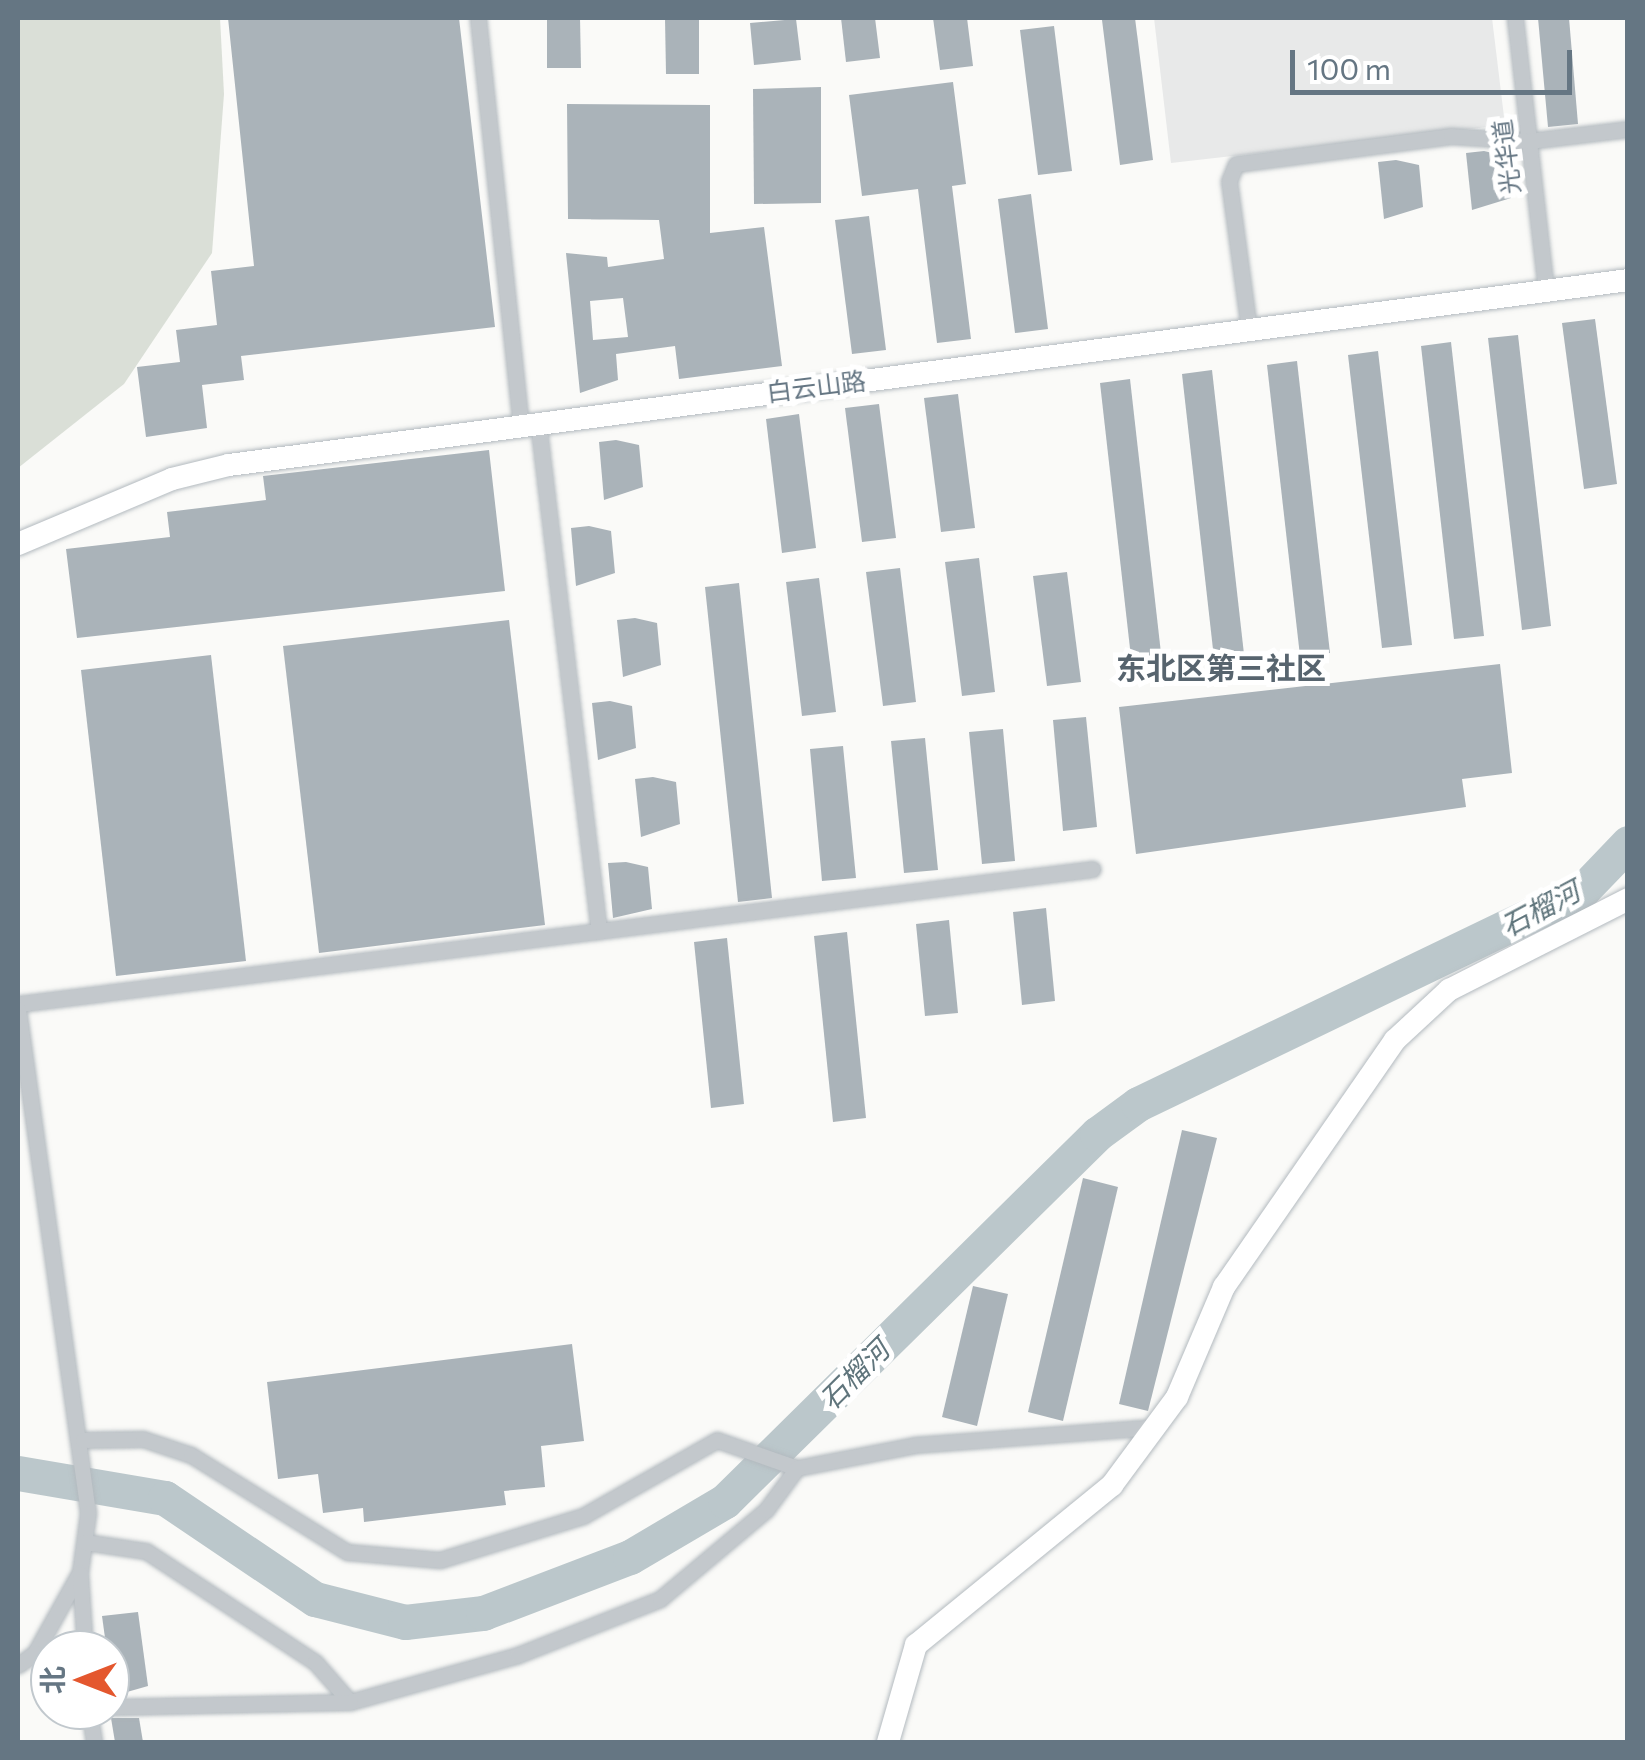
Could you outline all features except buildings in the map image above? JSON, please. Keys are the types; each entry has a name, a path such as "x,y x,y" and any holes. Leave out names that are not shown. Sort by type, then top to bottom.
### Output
{"street":[{"path":"478,18 599,932"},
{"name":"光华道","path":"1515,18 1546,290"},
{"path":"1250,329 1229,181 1236,164 1451,136 1529,141 1628,129"},
{"name":"白云山路","path":"18,544 172,479 530,423 1628,280"},
{"path":"84,1630 80,1572 88,1512 87,1476 47,1267 18,1007 1093,869"},
{"path":"888,1742 916,1645 1112,1485 1155,1427 1224,1287 1395,1040 1450,990 1628,899"},
{"path":"83,1440 143,1438 190,1455 346,1552 440,1560 583,1516 717,1440 793,1468 915,1445 1155,1427"},
{"path":"130,1707 350,1702 518,1654 660,1599 766,1510 793,1468"},
{"path":"85,1542 146,1551 316,1662 350,1702"},
{"path":"18,1665 36,1653 80,1572"}],"shaded area":[{"path":"18,18 220,18 224,94 212,253 124,384 18,468"},
{"path":"1154,18 1492,18 1505,125 1171,163"}],"waterway":[{"name":"石榴河","path":"18,1473 165,1498 315,1599 405,1622 483,1613 630,1557 725,1501 1097,1134 1138,1104 1583,890 1628,843"}],"district":[{"name":"东北区第三社区","path":"1221,667"}]}
